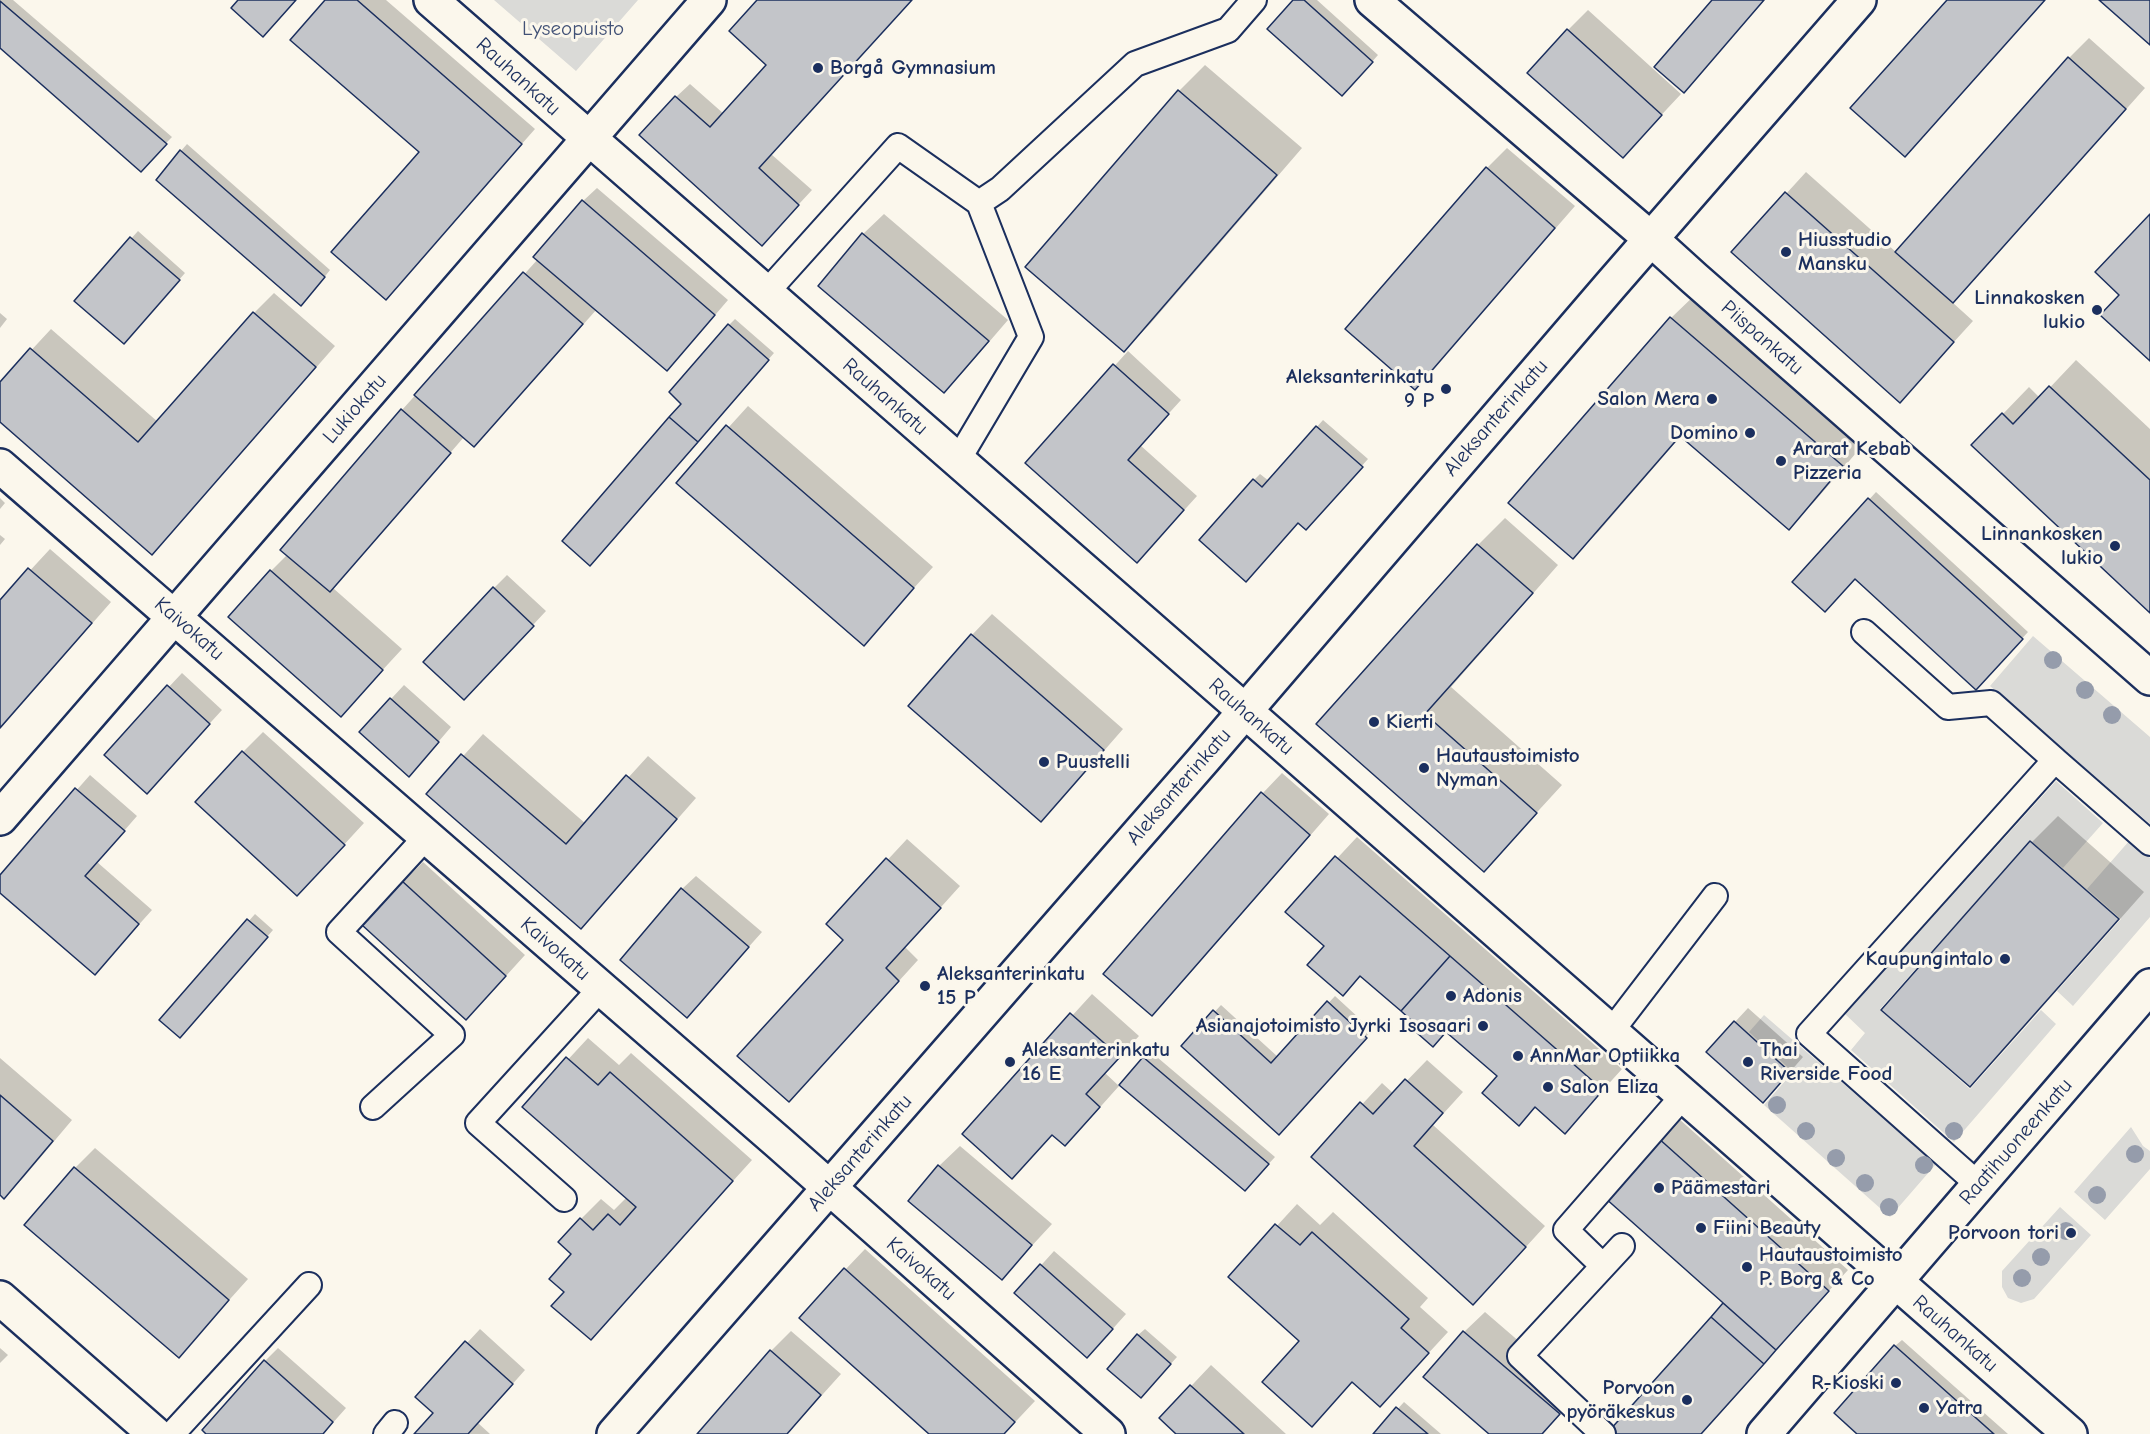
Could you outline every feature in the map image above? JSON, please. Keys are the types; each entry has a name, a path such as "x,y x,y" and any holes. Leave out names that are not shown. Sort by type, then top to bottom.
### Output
{"street":[{"name":"Rauhankatu","path":"431,0 2070,1434"},
{"name":"Lukiokatu","path":"0,818 709,0"},
{"name":"Piispankatu","path":"1372,0 1651,238 2150,678"},
{"name":"Aleksanterinkatu","path":"614,1434 1245,711 1651,238 1859,0"},
{"name":"Kaivokatu","path":"0,466 830,1188 1108,1434"},
{"name":"Raatihuoneenkatu","path":"1764,1434 2150,987"},
{"path":"0,1298 155,1434"}],"lane":[{"path":"979,203 1000,189 1135,64 1228,30 1254,0"},
{"path":"765,294 898,146 979,203 1031,337 958,460"},
{"path":"1864,632 1948,707 1991,703 2150,843"},
{"path":"1979,1185 1809,1034 2055,760"},
{"path":"373,1107 453,1035 339,932 426,837"},
{"path":"1610,1033 1715,896"},
{"path":"564,1199 478,1123 600,989"},
{"path":"1603,1266 1566,1230 1683,1096"},
{"path":"1603,1434 1520,1356 1622,1246"},
{"path":"172,1434 309,1285"}],"green space":[{"name":"Lyseopuisto","path":"494,0 638,0 576,71"},
{"path":"2033,636 2150,737 2150,824 1990,686"},
{"path":"2056,781 2103,823 2063,868 2030,841 1880,1009 1970,1089 2041,1010 2056,1024 1954,1142 1851,1050 1865,1033 1845,1014"},
{"path":"2130,840 2150,858 2150,917 2073,1006 2057,991 2121,919 2087,889"},
{"path":"1764,1015 1936,1164 1890,1217 1764,1105 1793,1072 1749,1032"},
{"path":"2131,1127 2143,1146 2150,1151 2150,1169 2105,1220 2074,1192"},
{"path":"2060,1207 2091,1235 2034,1299 2021,1303 2008,1298 2002,1287 2002,1271"}],"building":[{"path":"238,0 296,0 263,37 231,8"},
{"path":"325,0 357,0 522,144 386,300 331,252 419,152 290,40"},
{"path":"757,0 912,0 759,168 799,205 762,246 639,135 675,96 710,127 766,65 729,31"},
{"path":"1293,0 1304,0 1373,62 1342,96 1267,29"},
{"path":"1712,0 1764,0 1684,93 1654,67"},
{"path":"1947,0 2045,0 1905,157 1850,108"},
{"path":"2099,0 2150,0 2150,45"},
{"path":"0,1 167,144 141,172 0,48"},
{"path":"1567,29 1662,115 1623,158 1527,73"},
{"path":"2068,57 2126,109 1953,303 1895,252"},
{"path":"1178,90 1277,175 1124,352 1025,267"},
{"path":"180,150 325,277 301,306 156,180"},
{"path":"1486,167 1555,228 1415,390 1345,329"},
{"path":"1785,192 1954,342 1900,403 1731,252"},
{"path":"582,200 715,315 667,371 533,257"},
{"path":"2150,214 2150,361 2100,315 2119,295 2095,272"},
{"path":"862,233 989,341 944,393 818,286"},
{"path":"130,237 180,280 124,344 74,301"},
{"path":"523,272 583,324 474,447 414,395"},
{"path":"253,312 316,367 152,555 0,422 0,382 30,348 138,442"},
{"path":"1670,317 1843,466 1789,530 1680,436 1573,559 1508,503"},
{"path":"728,324 769,360 698,442 669,417 681,404 669,392"},
{"path":"1113,364 1169,414 1128,460 1184,510 1137,563 1025,463"},
{"name":"Linnankosken lukio","path":"2049,386 2150,480 2150,613 1971,445 2002,413 2013,424"},
{"path":"401,409 451,453 330,592 280,550"},
{"path":"669,417 698,442 590,566 562,541"},
{"path":"726,425 914,588 864,646 676,483"},
{"path":"1316,426 1363,467 1306,530 1298,523 1246,582 1199,540 1253,479 1262,487"},
{"path":"1868,498 2023,639 1976,690 1855,579 1825,612 1792,582"},
{"path":"1477,544 1533,593 1425,714 1537,813 1484,872 1316,724"},
{"path":"28,568 92,623 0,728 0,600"},
{"path":"270,570 383,670 341,717 228,617"},
{"path":"493,587 534,626 464,700 423,662"},
{"path":"971,634 1104,750 1041,822 908,706"},
{"path":"167,685 210,724 147,794 104,755"},
{"path":"390,698 439,742 409,777 359,732"},
{"path":"242,751 345,845 297,896 195,802"},
{"path":"461,754 566,844 626,775 677,819 581,929 426,794"},
{"path":"75,788 125,831 85,876 139,924 95,975 0,893 0,875"},
{"path":"1261,792 1310,835 1152,1016 1103,974"},
{"name":"Kaupungintalo","path":"2030,841 2119,919 1970,1087 1881,1010"},
{"path":"1335,856 1450,956 1401,1011 1360,976 1343,996 1307,965 1324,946 1285,912"},
{"path":"886,858 941,908 886,968 899,981 789,1102 737,1056 843,940 826,924"},
{"path":"402,881 506,976 466,1020 362,925"},
{"path":"681,888 749,947 687,1018 620,960"},
{"path":"247,919 268,937 180,1038 159,1020"},
{"path":"1450,956 1603,1090 1565,1134 1535,1107 1519,1126 1482,1093 1497,1076 1446,1032 1433,1047 1408,1025 1412,1021 1401,1011"},
{"path":"1327,1001 1367,1038 1279,1135 1181,1046 1213,1010 1271,1063"},
{"path":"1070,1013 1120,1057 1086,1094 1100,1107 1065,1146 1052,1135 1012,1179 962,1134"},
{"name":"Thai Riverside Food","path":"1734,1021 1790,1072 1763,1103 1706,1052"},
{"path":"566,1057 598,1085 610,1072 733,1181 591,1340 551,1306 564,1292 549,1279 571,1254 558,1242 580,1218 593,1230 608,1214 620,1225 636,1207 522,1107"},
{"path":"1143,1057 1269,1164 1245,1191 1119,1085"},
{"path":"1405,1079 1443,1113 1414,1146 1526,1247 1473,1305 1311,1157 1360,1102 1373,1114"},
{"path":"0,1095 53,1141 4,1199 0,1195"},
{"path":"1657,1137 1829,1291 1776,1350 1604,1197"},
{"path":"938,1165 1032,1245 1002,1280 908,1201"},
{"path":"74,1167 229,1300 179,1358 24,1225"},
{"path":"1275,1224 1300,1245 1312,1232 1409,1319 1401,1328 1429,1353 1380,1407 1352,1382 1312,1427 1262,1382 1299,1341 1228,1277"},
{"path":"1040,1264 1113,1329 1087,1358 1014,1293"},
{"path":"844,1268 1015,1422 1004,1434 929,1434 799,1318"},
{"path":"1723,1303 1776,1350 1764,1364 1711,1317"},
{"path":"1711,1317 1764,1364 1701,1434 1613,1434 1609,1431"},
{"path":"1463,1331 1560,1414 1542,1434 1489,1434 1423,1377"},
{"path":"1137,1334 1171,1364 1141,1398 1107,1369"},
{"path":"465,1341 513,1384 468,1434 414,1434 433,1413 415,1397"},
{"path":"1894,1345 1994,1434 1857,1434 1834,1413"},
{"path":"770,1350 821,1395 787,1434 697,1434"},
{"path":"264,1360 333,1422 323,1434 206,1434 202,1430"},
{"path":"1190,1385 1244,1434 1176,1434 1159,1418"},
{"path":"1396,1407 1428,1434 1373,1434"}],"place":[{"name":"Borgå Gymnasium","path":"818,68"},
{"name":"Hiusstudio Mansku","path":"1786,252"},
{"name":"Linnakosken lukio","path":"2097,310"},
{"name":"Aleksanterinkatu 9 P","path":"1446,389"},
{"name":"Salon Mera","path":"1712,399"},
{"name":"Domino","path":"1750,433"},
{"name":"Ararat Kebab Pizzeria","path":"1781,461"},
{"name":"Linnankosken lukio","path":"2115,546"},
{"name":"Kierti","path":"1374,722"},
{"name":"Puustelli","path":"1044,762"},
{"name":"Hautaustoimisto Nyman","path":"1424,768"},
{"name":"Kaupungintalo","path":"2005,959"},
{"name":"Aleksanterinkatu 15 P","path":"925,986"},
{"name":"Adonis","path":"1451,996"},
{"name":"Asianajotoimisto Jyrki Isosaari","path":"1483,1026"},
{"name":"AnnMar Optiikka","path":"1518,1056"},
{"name":"Aleksanterinkatu 16 E","path":"1010,1062"},
{"name":"Thai Riverside Food","path":"1748,1062"},
{"name":"Salon Eliza","path":"1548,1087"},
{"name":"Päämestari","path":"1659,1188"},
{"name":"Fiini Beauty","path":"1701,1228"},
{"name":"Porvoon tori","path":"2071,1233"},
{"name":"Hautaustoimisto P. Borg & Co","path":"1747,1267"},
{"name":"R-Kioski","path":"1896,1383"},
{"name":"Porvoon pyöräkeskus","path":"1687,1400"},
{"name":"Yatra","path":"1924,1408"}]}
